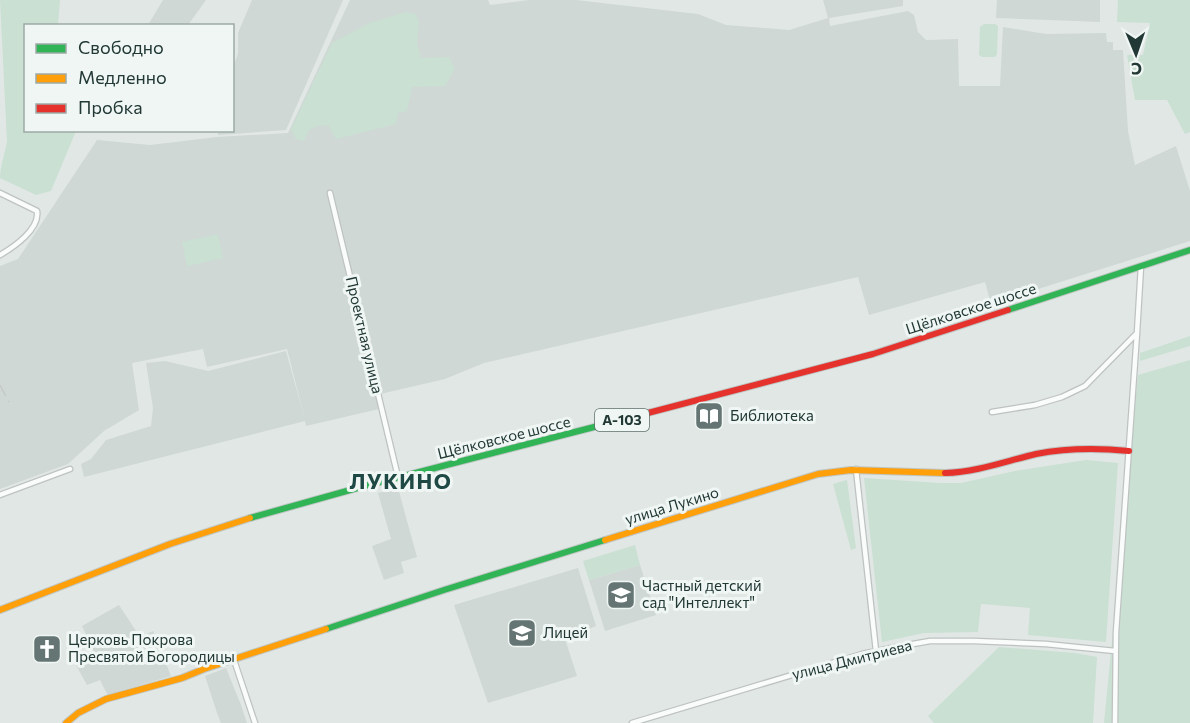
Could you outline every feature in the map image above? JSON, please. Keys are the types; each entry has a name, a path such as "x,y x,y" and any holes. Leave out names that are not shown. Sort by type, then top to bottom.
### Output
{"main road":[{"name":"Щёлковское шоссе","path":"0,610 216,528 398,477 862,357 1190,250"},
{"name":"улица Лукино","path":"66,723 82,709 143,687 182,678 444,590 818,474 856,469 954,473 1059,450 1089,448 1129,452"}],"street":[{"path":"0,192 37,211 38,216 36,224 19,242 0,255"},
{"name":"Проектная улица","path":"330,193 398,477"},
{"path":"1115,723 1115,651 1140,266"},
{"path":"992,412 1035,405 1062,397 1085,386 1137,333"},
{"path":"0,495 70,469"},
{"path":"856,469 876,651"},
{"name":"улица Дмитриева","path":"632,723 876,651 930,641 1047,644 1115,651"},
{"path":"234,660 255,723"}],"shaded area":[{"path":"163,0 206,0 189,24 149,24"},
{"path":"252,0 343,0 286,130 218,135 218,132 234,132 234,64 238,54 238,33"},
{"path":"350,0 488,0 490,5 529,0 576,0 698,14 726,25 789,30 828,18 823,0 903,0 903,6 829,18 830,26 908,11 914,15 918,32 926,40 958,39 959,86 1000,86 1003,27 1046,34 1106,33 1107,42 1113,42 1113,50 1123,50 1128,131 1135,165 1176,146 1190,191 1190,241 991,304 985,282 869,315 858,277 484,363 445,379 376,395 379,409 306,426 305,421 84,477 81,464 91,459 106,440 151,426 153,408 146,363 165,361 208,371 286,351 305,420 287,349 207,367 203,349 132,363 139,410 104,431 68,464 0,489 0,266 18,259 97,140 150,145 217,137 288,133"},
{"path":"997,0 1100,0 1100,22 996,18"},
{"path":"398,488 417,557 401,562 404,573 384,580 372,546 391,539 378,493"},
{"name":"Частный детский сад \"Интеллект\"","path":"640,565 656,615 605,631 589,580"},
{"name":"Лицей","path":"578,568 596,626 565,639 577,676 488,703 454,605"},
{"path":"119,605 140,637 153,631 171,676 108,696 100,680 87,685 76,665 95,654 82,626"},
{"path":"226,668 247,723 221,723 217,713 205,676"}],"green space":[{"path":"0,0 60,0 58,24 24,24 24,132 76,132 51,191 36,195 0,178 7,141"},
{"path":"1118,0 1190,0 1190,132 1185,134 1167,100 1135,100 1127,55 1143,55 1150,23 1117,22"},
{"path":"406,12 416,14 419,23 417,43 421,58 449,57 455,69 445,86 412,87 407,111 398,113 396,124 336,139 329,126 320,125 309,130 304,141 296,139 291,129 332,43 369,23"},
{"path":"984,24 998,26 995,57 979,55 980,27"},
{"path":"218,234 223,258 187,266 182,242"},
{"path":"1190,336 1190,346 1140,361 1140,353"},
{"path":"1190,360 1190,723 1104,723 1138,375"},
{"path":"1086,460 1118,463 1106,642 1028,635 1030,608 981,604 978,632 924,633 882,642 864,478 961,483 1015,471"},
{"path":"847,480 856,548 851,550 833,484"},
{"path":"635,545 640,565 589,580 583,561"},
{"path":"999,647 1097,657 1093,723 934,723 928,716"}],"railway":[{"path":"0,385 9,402"}],"traffic: fast":[{"path":"1008,310 1190,250"},
{"path":"250,518 602,425"},
{"path":"326,629 605,540"}],"traffic: slow":[{"path":"605,540 818,474 851,470 945,473"},
{"path":"0,610 170,544 250,518"},
{"path":"66,723 78,713 106,699 182,678 326,629"}],"traffic: jam":[{"path":"602,425 873,354 1008,310"},
{"path":"945,473 1059,451 1094,449 1129,451"}],"place":[{"name":"Библиотека","path":"709,416"},
{"name":"Частный детский сад \"Интеллект\"","path":"621,595"},
{"name":"Лицей","path":"522,633"},
{"name":"Церковь Покрова Пресвятой Богородицы","path":"47,649"}],"district":[{"name":"ЛУКИНО","path":"401,482"}]}
